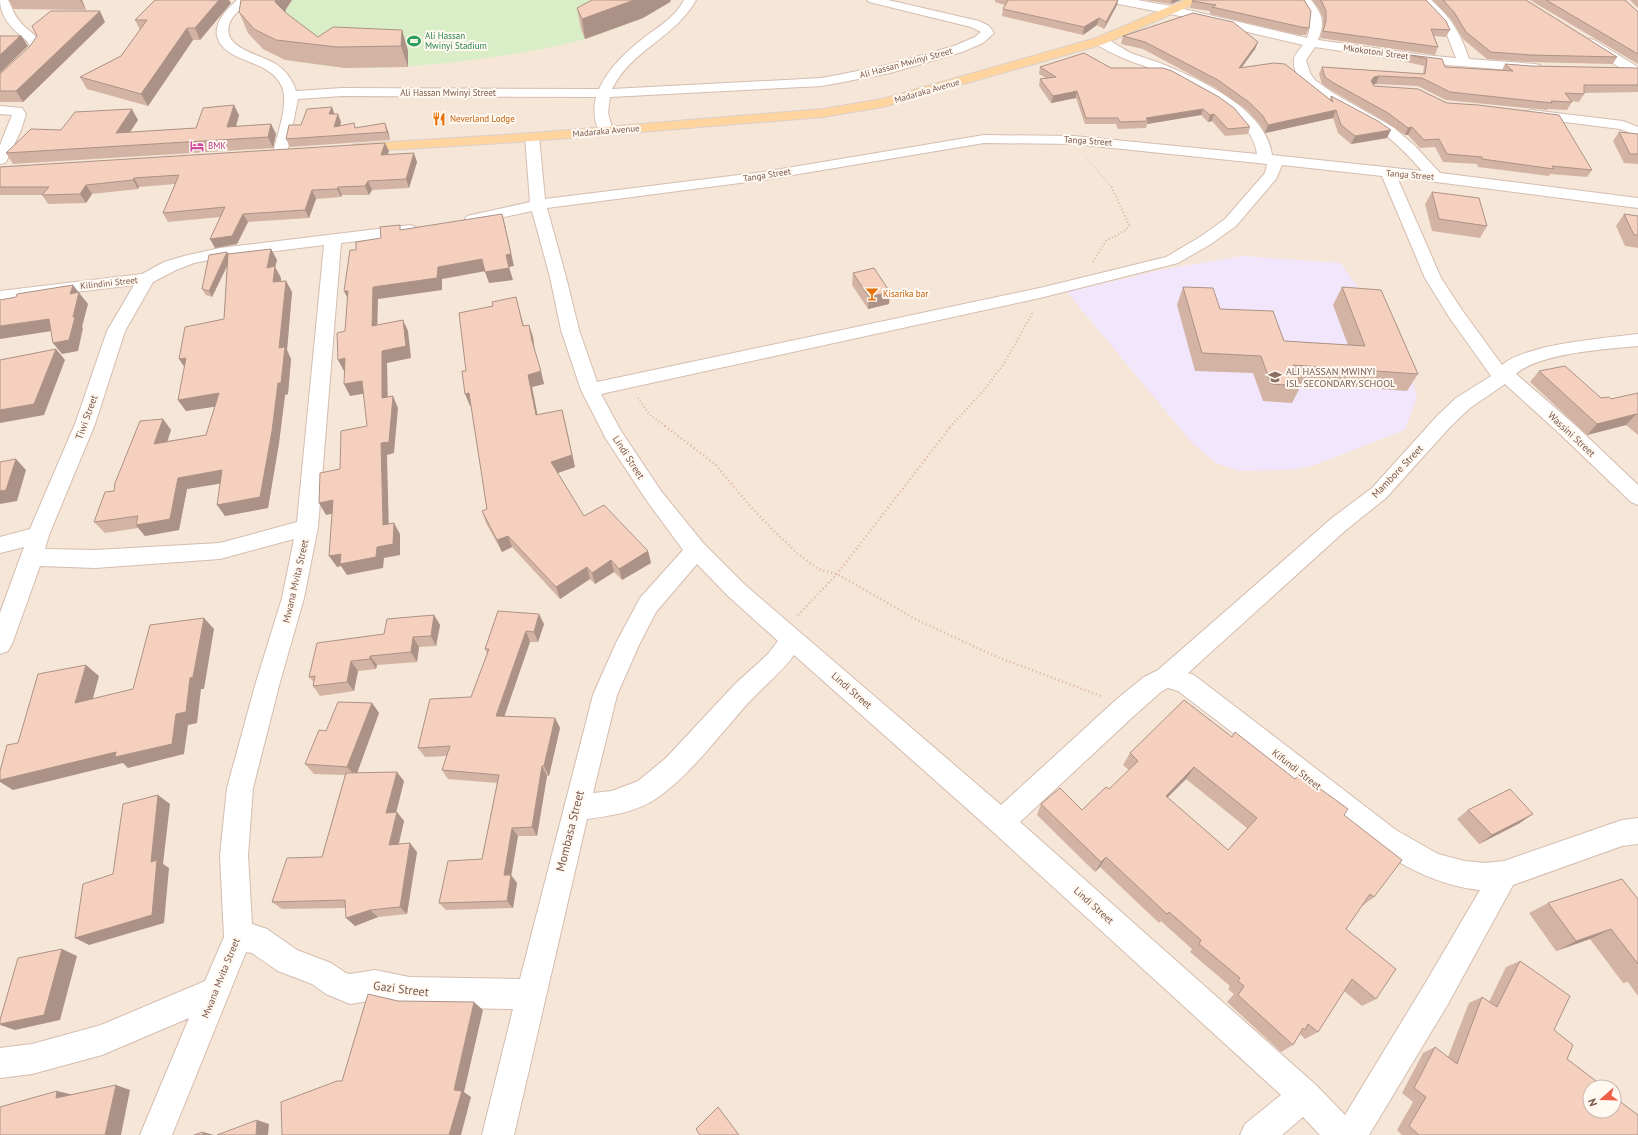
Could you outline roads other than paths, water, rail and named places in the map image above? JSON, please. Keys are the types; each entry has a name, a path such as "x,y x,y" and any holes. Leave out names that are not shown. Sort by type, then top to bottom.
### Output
{"main road":[{"name":"Madaraka Avenue","path":"343,149 532,137 823,113 883,104 1100,41 1195,0"},
{"path":"265,154 296,152"}],"street":[{"path":"0,82 32,53 36,47 34,42 10,17 3,0"},
{"path":"244,0 234,8 223,24 222,29 224,40 230,48 275,69 286,80 291,94 280,153"},
{"path":"606,131 601,114 602,104 604,93 615,72 646,42 687,8 690,0"},
{"name":"Ali Hassan Mwinyi Street","path":"291,94 342,92 604,93 822,82 890,69 958,49 979,40 988,34 982,27 975,24 873,0"},
{"name":"Mkokotoni Street","path":"1118,0 1171,10 1311,43 1423,59 1462,61 1527,68 1550,68"},
{"path":"1305,0 1313,11 1317,22 1311,43 1300,60 1301,70 1306,77 1313,84 1381,125 1399,139 1417,155 1435,178"},
{"path":"1424,0 1450,24 1456,36 1462,61"},
{"path":"1580,37 1636,70"},
{"path":"590,390 1044,292 1138,270 1172,260 1185,254 1235,218 1261,186 1270,178 1274,171 1263,139 1257,130 1237,110 1214,96 1163,69 1122,53 1100,41"},
{"path":"1610,70 1636,70"},
{"path":"0,110 17,111 19,114 3,166"},
{"path":"1522,112 1623,125 1638,132"},
{"path":"1600,122 1638,120"},
{"name":"Lindi Street","path":"532,137 538,205 558,277 570,330 590,390 613,434 654,496 696,550 736,590 1001,822 1305,1096 1342,1135"},
{"name":"Tanga Street","path":"538,205 762,176 977,140 1013,138 1074,140 1270,160 1435,178 1638,203"},
{"name":"Wassini Street","path":"1388,173 1433,278 1454,313 1503,375 1568,430 1638,497"},
{"path":"460,222 489,217 538,205"},
{"path":"333,239 423,228"},
{"name":"Kilindini Street","path":"0,296 146,279 170,266 190,259 220,253 333,239"},
{"name":"Mwana Mvita Street","path":"156,1135 238,937 234,855 240,788 268,682 293,598 307,527 333,239"},
{"name":"Tiwi Street","path":"0,644 32,557 38,535 85,424 116,331 146,279"},
{"name":"Mambore Street","path":"1166,677 1339,524 1379,493 1444,421 1464,403 1492,385 1513,366 1530,358 1576,347 1638,340"},
{"path":"32,557 95,559 220,551 307,527"},
{"path":"0,545 38,535"},
{"name":"Mombasa Street","path":"498,1135 576,808 605,695 628,643 648,605 696,550"},
{"path":"576,808 612,803 633,797 647,790 675,766 744,691 776,661 788,634"},
{"path":"1001,822 1127,706 1153,684 1166,677"},
{"name":"Kifundi Street","path":"1166,677 1185,682 1386,838 1433,866 1465,876 1485,877 1504,875 1622,833 1638,830"},
{"path":"1351,1135 1437,993 1504,875"},
{"name":"Gazi Street","path":"238,937 257,939 288,961 321,972 336,984 350,989 375,985 409,992 531,994"},
{"path":"0,1063 32,1059 102,1040 216,991"},
{"path":"1256,1135 1305,1096"}],"place":[{"name":"Ali Hassan Mwinyi Stadium","path":"414,41"},
{"name":"Neverland Lodge","path":"439,119"},
{"name":"BMK","path":"197,146"},
{"name":"Kisarika bar","path":"872,294"},
{"name":"ALI HASSAN MWINYI ISL. SECONDARY SCHOOL","path":"1275,377"}]}
